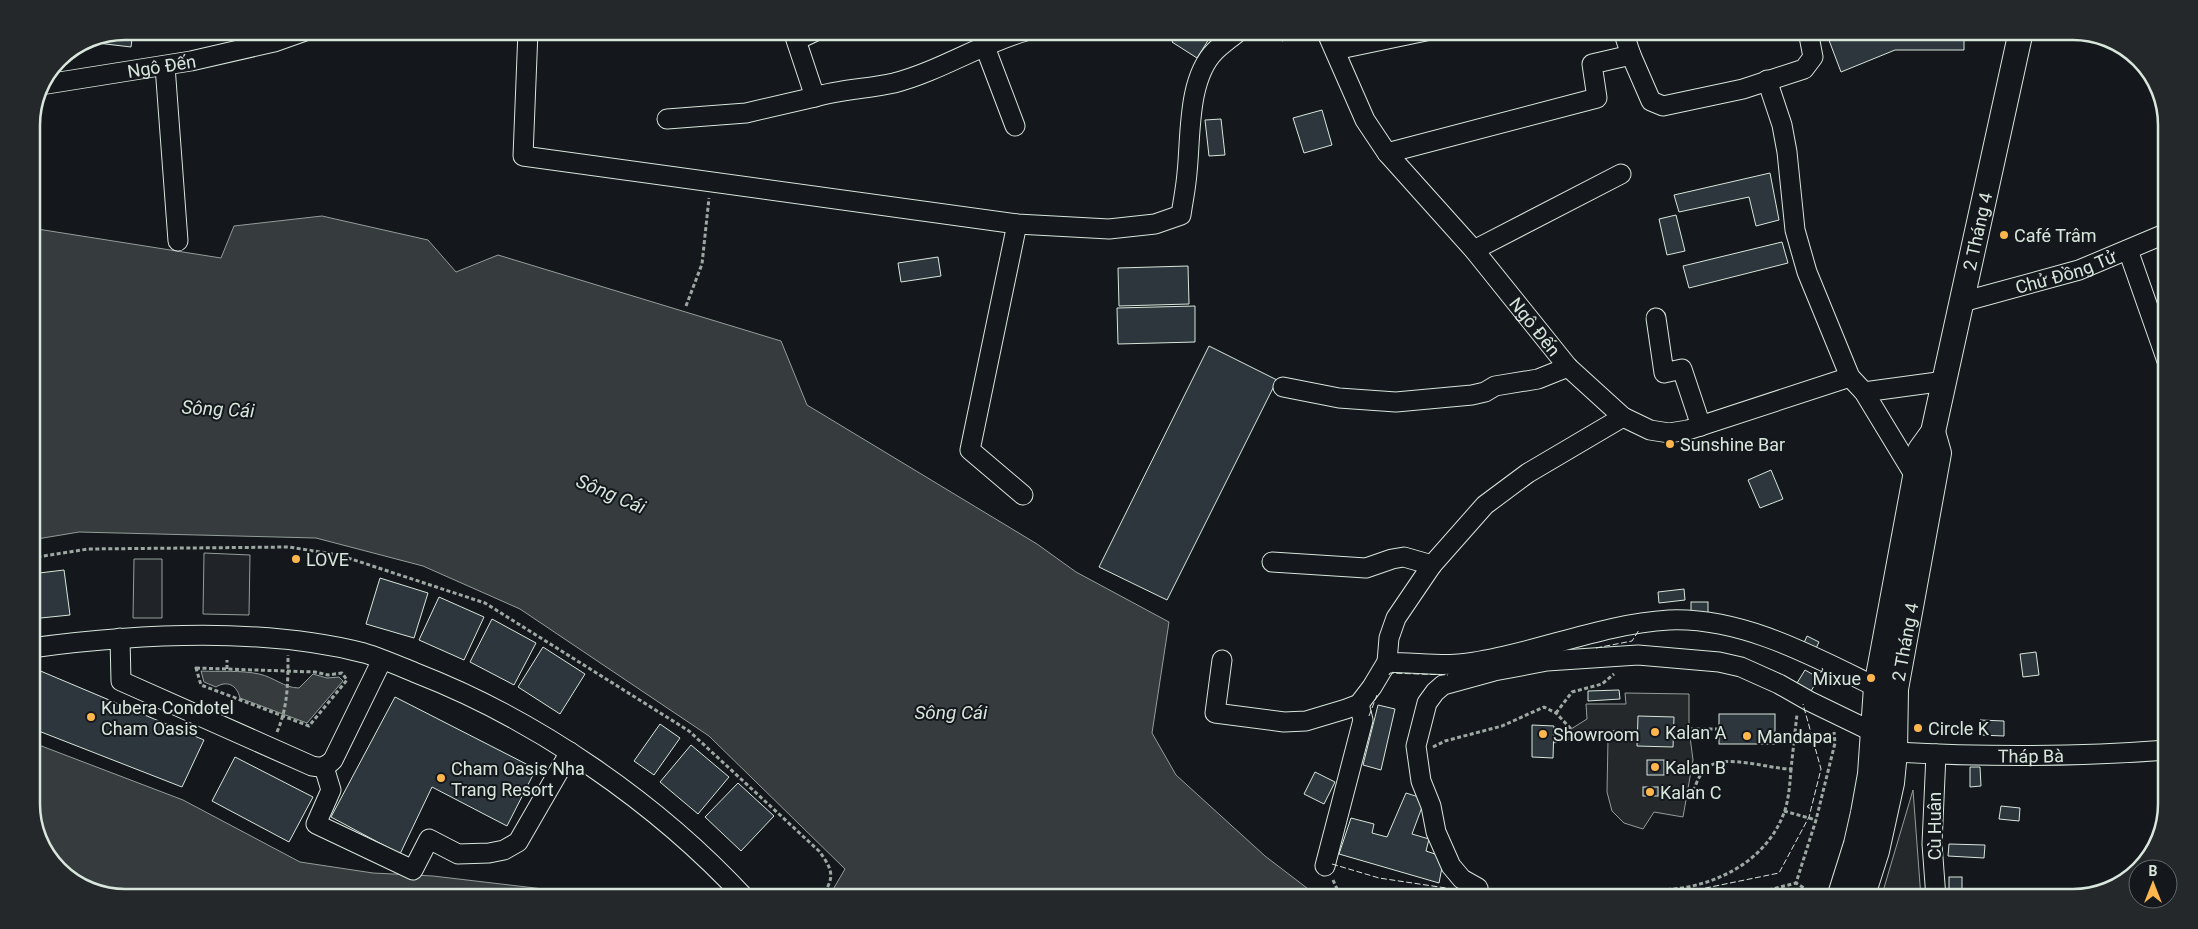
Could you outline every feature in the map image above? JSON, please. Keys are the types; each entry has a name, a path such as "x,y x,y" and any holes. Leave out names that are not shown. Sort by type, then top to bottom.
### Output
{"main road":[{"name":"2 Tháng 4","path":"1867,848 1876,687 1915,476 1920,450 1933,432 2018,40"},
{"name":"2 Tháng 4","path":"1867,848 1892,783 1895,752 1896,689 1939,453 1933,432"},
{"path":"1844,889 1867,848"},
{"path":"1863,889 1867,848"}],"street":[{"name":"Ngô Đến","path":"51,83 165,66 233,52 274,40"},
{"path":"528,40 523,156 1017,224 1109,229 1155,224 1181,215 1187,172 1191,114 1196,90 1214,52 1228,40"},
{"path":"796,40 815,97"},
{"path":"667,119 746,113 829,92 894,83 942,66 979,40"},
{"path":"983,40 1015,126"},
{"name":"Ngô Đến","path":"1330,40 1365,120 1387,153 1474,250 1568,367 1623,417 1650,430 1669,433 1702,426 1850,377"},
{"path":"1335,50 1383,40"},
{"path":"1626,40 1651,101 1663,106 1743,89 1804,69 1813,57 1810,40"},
{"path":"1387,153 1596,98 1592,64 1631,55"},
{"path":"165,66 178,241"},
{"path":"1767,80 1782,126 1787,152 1795,230 1807,272 1850,377 1864,392 1915,476"},
{"path":"1474,250 1621,174"},
{"path":"1017,224 970,450 1023,495"},
{"name":"Chử Đồng Tử","path":"1962,302 2079,270 2158,237"},
{"path":"2128,250 2158,335"},
{"path":"1656,318 1664,373 1682,369 1702,426"},
{"path":"1284,387 1339,398 1396,402 1472,395 1485,392 1495,386 1538,379 1568,367"},
{"path":"1864,392 1945,381"},
{"path":"1222,660 1215,713 1284,722 1306,721 1359,704 1387,662 1389,638 1396,618 1432,565 1485,505 1528,473 1623,417"},
{"path":"1272,562 1366,568 1404,557 1432,565"},
{"path":"1387,662 1472,663 1632,624 1671,620 1708,623 1742,630 1806,654 1876,687"},
{"path":"40,647 120,638 216,636 288,640 365,654 436,680 510,716 570,752 660,817 701,852 736,889"},
{"path":"120,638 122,681 312,766 324,767 333,760 382,660"},
{"path":"1478,888 1462,879 1451,866 1436,832 1431,806 1421,781 1416,746 1427,703 1443,685 1494,671 1547,661 1638,656 1719,662 1741,667 1779,684 1873,732"},
{"path":"1325,866 1363,720 1359,704"},
{"name":"Tháp Bà","path":"1895,752 1936,754 2119,754 2158,751"},
{"path":"324,767 331,790 316,824 414,870 429,838 458,854 489,853 504,850 518,842 570,752"},
{"name":"Cù Huân","path":"1935,889 1932,844 1936,754"}],"path":[{"path":"686,306 702,264 711,182"},
{"path":"40,557 88,549 289,547 339,555 485,603 690,731 819,851 831,867 829,886 827,889"},
{"path":"284,714 288,688 288,640"},
{"path":"1556,713 1572,692 1602,684 1638,656"},
{"path":"227,670 228,660"},
{"path":"196,668 227,670 315,672 328,675 342,673 348,680 309,726 201,685 196,668"},
{"path":"1416,746 1430,749 1445,741 1502,726 1544,707 1556,713 1571,729"},
{"path":"1675,889 1700,884 1739,868 1757,853 1775,831 1784,811 1792,769 1797,711"},
{"path":"1796,883 1816,820 1835,743 1832,712"},
{"path":"1689,729 1719,729"},
{"path":"1554,742 1570,738"},
{"path":"1688,792 1693,792 1705,768 1716,763 1732,762 1792,769"},
{"path":"1784,811 1816,820"},
{"path":"1772,889 1796,883 1806,889"}],"shaded area":[{"path":"204,553 250,555 249,615 203,614"},
{"path":"134,559 162,559 162,618 133,618"},
{"path":"1625,693 1689,694 1689,729 1693,760 1683,817 1654,812 1643,829 1624,823 1612,811 1607,792 1608,739 1570,738 1571,729 1587,719 1586,704 1626,704"},
{"path":"1913,790 1920,889 1884,889"}],"water":[{"name":"Sông Cái","path":"322,216 428,240 456,272 498,255 781,341 807,405 1037,544 1076,572 1169,622 1152,733 1176,775 1265,856 1308,889 833,889 845,869 709,736 520,609 423,566 316,538 79,532 40,538 40,229 221,258 234,226"},
{"path":"201,671 264,675 294,688 299,688 313,674 327,678 339,677 343,681 307,723 240,698 237,690 231,685 224,684 216,687 204,682"},
{"path":"40,745 183,800 300,862 373,873 433,876 544,889 125,889 92,883 69,868 54,851 49,842 40,810"}],"building":[{"path":"132,40 131,47 102,44"},
{"path":"1173,40 1208,40 1197,58 1172,42"},
{"path":"1829,40 1964,40 1964,50 1895,50 1841,72"},
{"path":"1322,110 1332,145 1304,153 1293,118"},
{"path":"1221,119 1225,155 1209,156 1205,120"},
{"path":"1770,173 1779,220 1756,226 1749,197 1679,212 1674,195"},
{"path":"1676,215 1685,251 1667,255 1659,219"},
{"path":"1782,242 1788,263 1689,288 1683,266"},
{"path":"938,257 941,276 901,282 898,263"},
{"path":"1188,266 1189,304 1119,306 1118,268"},
{"path":"1195,306 1195,342 1118,344 1117,308"},
{"path":"1209,346 1277,380 1167,600 1099,567"},
{"path":"1771,470 1783,499 1760,508 1748,480"},
{"path":"64,570 70,615 40,618 40,573"},
{"path":"380,578 428,593 414,638 366,624"},
{"path":"1684,589 1685,600 1659,603 1658,592"},
{"path":"439,597 484,617 464,660 419,640"},
{"path":"1691,602 1708,602 1708,625 1691,625"},
{"path":"492,619 536,643 514,685 470,662"},
{"path":"1807,636 1819,642 1812,657 1800,652"},
{"path":"543,647 585,674 560,714 518,687"},
{"path":"2036,652 2039,675 2023,677 2020,654"},
{"path":"1805,670 1819,678 1811,691 1797,683"},
{"name":"Kubera Condotel Cham Oasis","path":"40,671 204,740 182,787 40,732"},
{"path":"1619,690 1620,699 1588,701 1588,691"},
{"name":"Cham Oasis Nha Trang Resort","path":"395,697 536,769 507,826 432,787 400,854 331,817"},
{"path":"1378,705 1395,709 1381,770 1363,765"},
{"name":"Mandapa","path":"1719,714 1775,714 1775,744 1719,744"},
{"name":"Kalan A","path":"1638,716 1674,717 1673,747 1637,746"},
{"path":"1980,720 2004,721 2004,736 1980,735"},
{"path":"660,724 680,738 654,775 634,761"},
{"name":"Showroom","path":"1532,725 1554,726 1553,758 1532,757"},
{"path":"1613,731 1623,731 1623,739 1613,739"},
{"path":"691,745 729,777 698,814 660,782"},
{"path":"235,757 313,797 289,842 212,801"},
{"name":"Kalan B","path":"1647,760 1664,760 1664,775 1647,775"},
{"path":"1970,767 1980,767 1981,786 1970,787"},
{"path":"1315,772 1335,782 1324,804 1304,794"},
{"path":"738,783 774,816 741,851 705,817"},
{"name":"Kalan C","path":"1643,787 1658,787 1658,796 1643,796"},
{"path":"1406,793 1425,799 1412,834 1429,839 1426,851 1444,857 1439,883 1339,854 1351,818 1374,824 1372,833 1387,837"},
{"path":"2001,806 2020,808 2019,821 1999,819"},
{"path":"1949,844 1985,845 1984,858 1948,856"},
{"path":"1949,877 1962,877 1962,889 1949,889"}],"fence":[{"path":"1596,648 1632,641 1639,630"},
{"path":"1816,680 1823,669 1821,668"},
{"path":"1389,675 1390,673 1448,675"},
{"path":"1369,716 1377,695"},
{"path":"1701,889 1779,873 1809,817 1821,769 1803,704"},
{"path":"1332,864 1379,878 1453,889"}],"place":[{"name":"Café Trâm","path":"2004,235"},
{"name":"Sunshine Bar","path":"1670,444"},
{"name":"LOVE","path":"296,559"},
{"name":"Mixue","path":"1871,678"},
{"name":"Kubera Condotel Cham Oasis","path":"91,717"},
{"name":"Circle K","path":"1918,728"},
{"name":"Kalan A","path":"1655,732"},
{"name":"Showroom","path":"1543,734"},
{"name":"Mandapa","path":"1747,736"},
{"name":"Kalan B","path":"1655,767"},
{"name":"Cham Oasis Nha Trang Resort","path":"441,778"},
{"name":"Kalan C","path":"1650,792"}]}
